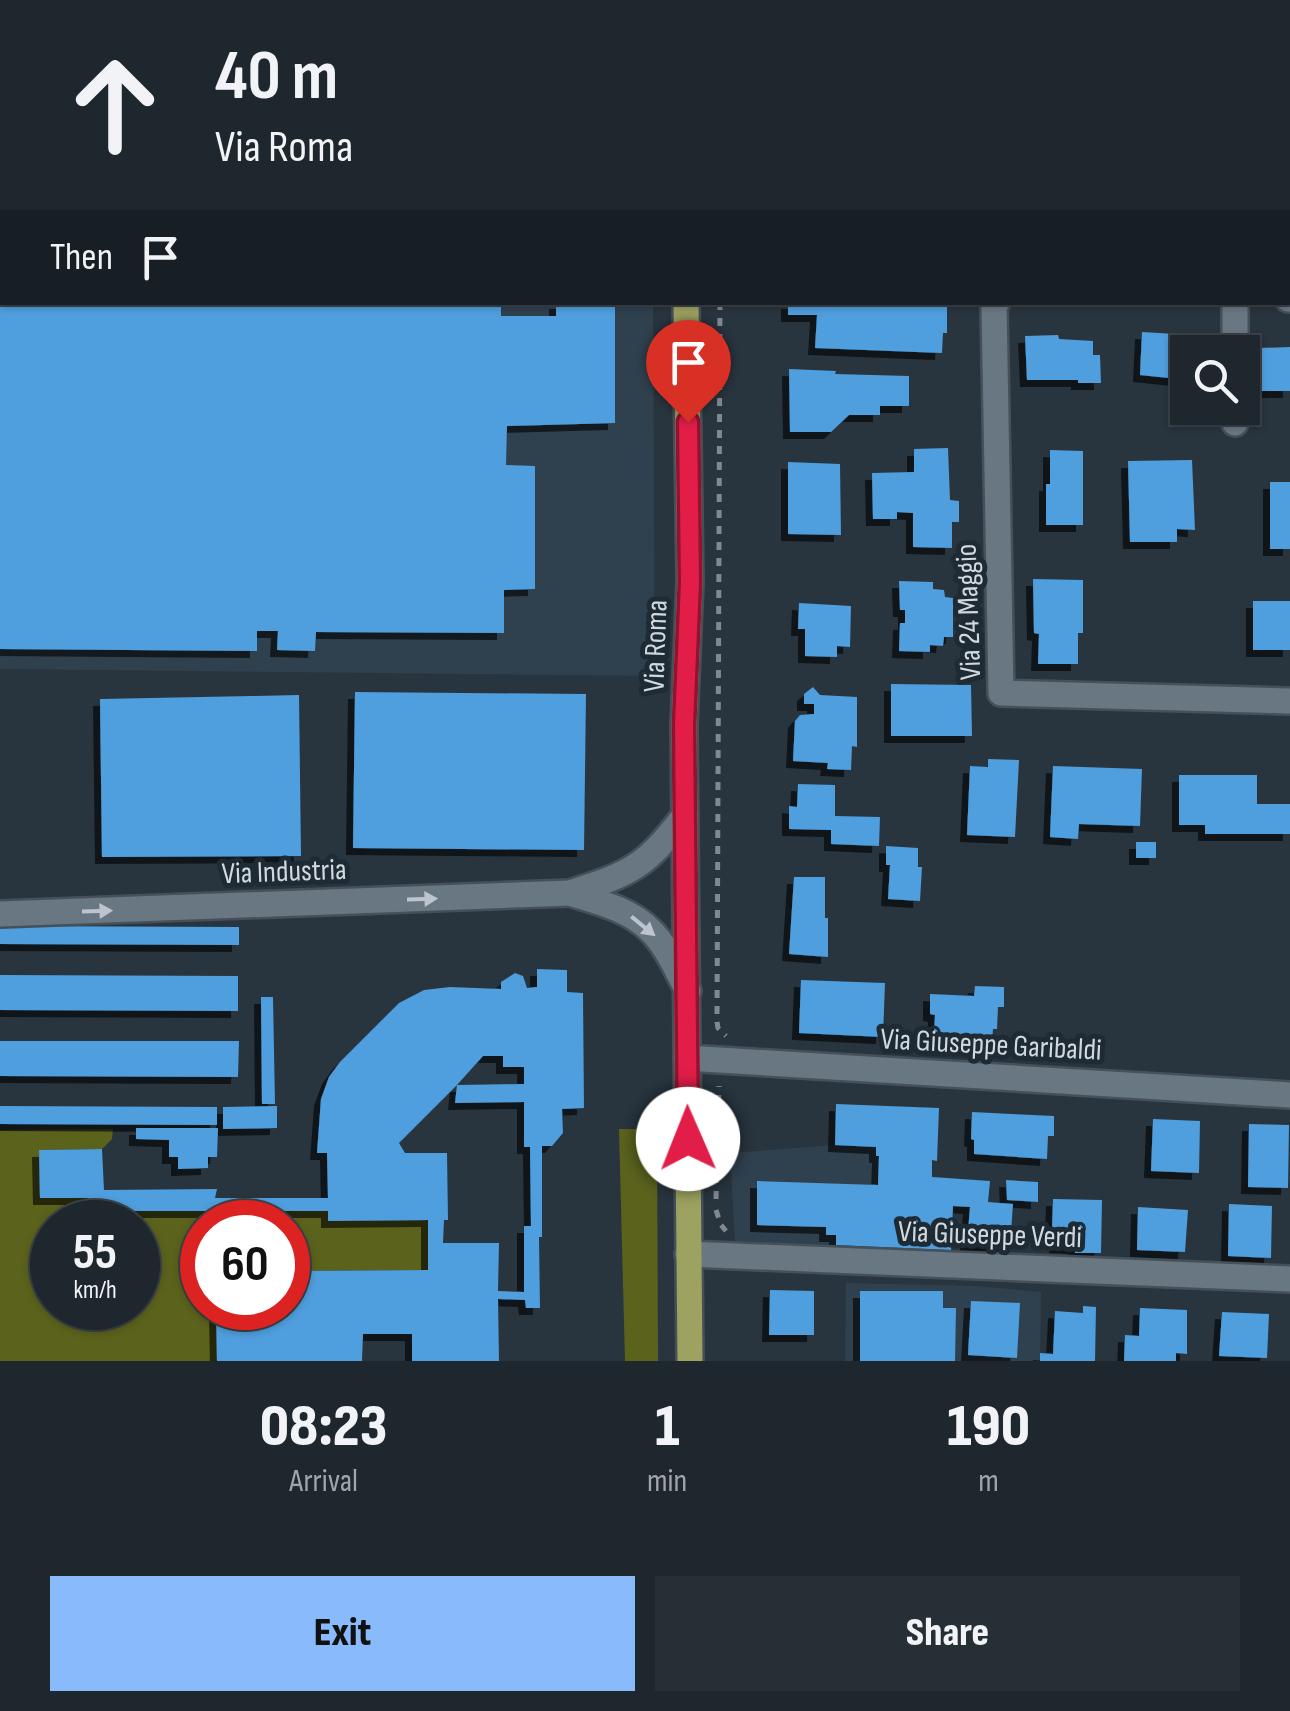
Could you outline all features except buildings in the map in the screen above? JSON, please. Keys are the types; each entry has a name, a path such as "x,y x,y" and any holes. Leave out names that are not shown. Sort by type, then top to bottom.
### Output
{"main road":[{"name":"Via Roma","path":"686,305 690,582 684,725 690,1361"}],"street":[{"name":"Via 24 Maggio","path":"995,305 1000,693 1290,701"},
{"path":"1235,305 1235,335"},
{"name":"Via Industria","path":"0,914 570,893 637,867 657,850 685,815"},
{"name":"Via Industria","path":"570,893 620,910 649,929 688,991"},
{"name":"Via Giuseppe Garibaldi","path":"687,1058 1290,1094"},
{"name":"Via Giuseppe Verdi","path":"688,1254 1290,1279"}],"path":[{"path":"720,305 717,1022 729,1043"},
{"path":"725,1079 717,1088 716,1214 728,1239"}],"shaded area":[{"path":"0,305 653,305 655,676 0,669"},
{"path":"835,1145 876,1147 879,1174 955,1178 951,1263 756,1253 735,1242 730,1153"},
{"path":"846,1283 978,1286 1041,1292 1040,1361 845,1361"}],"green space":[{"path":"113,1129 112,1139 102,1149 39,1150 40,1198 88,1200 30,1200 30,1330 160,1330 160,1211 180,1211 180,1330 216,1330 217,1361 0,1361 0,1130"},
{"path":"619,1129 657,1129 658,1361 625,1361"},
{"path":"310,1211 328,1211 329,1221 428,1220 428,1270 310,1271"}],"route":[{"path":"688,422 690,582 684,725 688,1139"}]}
